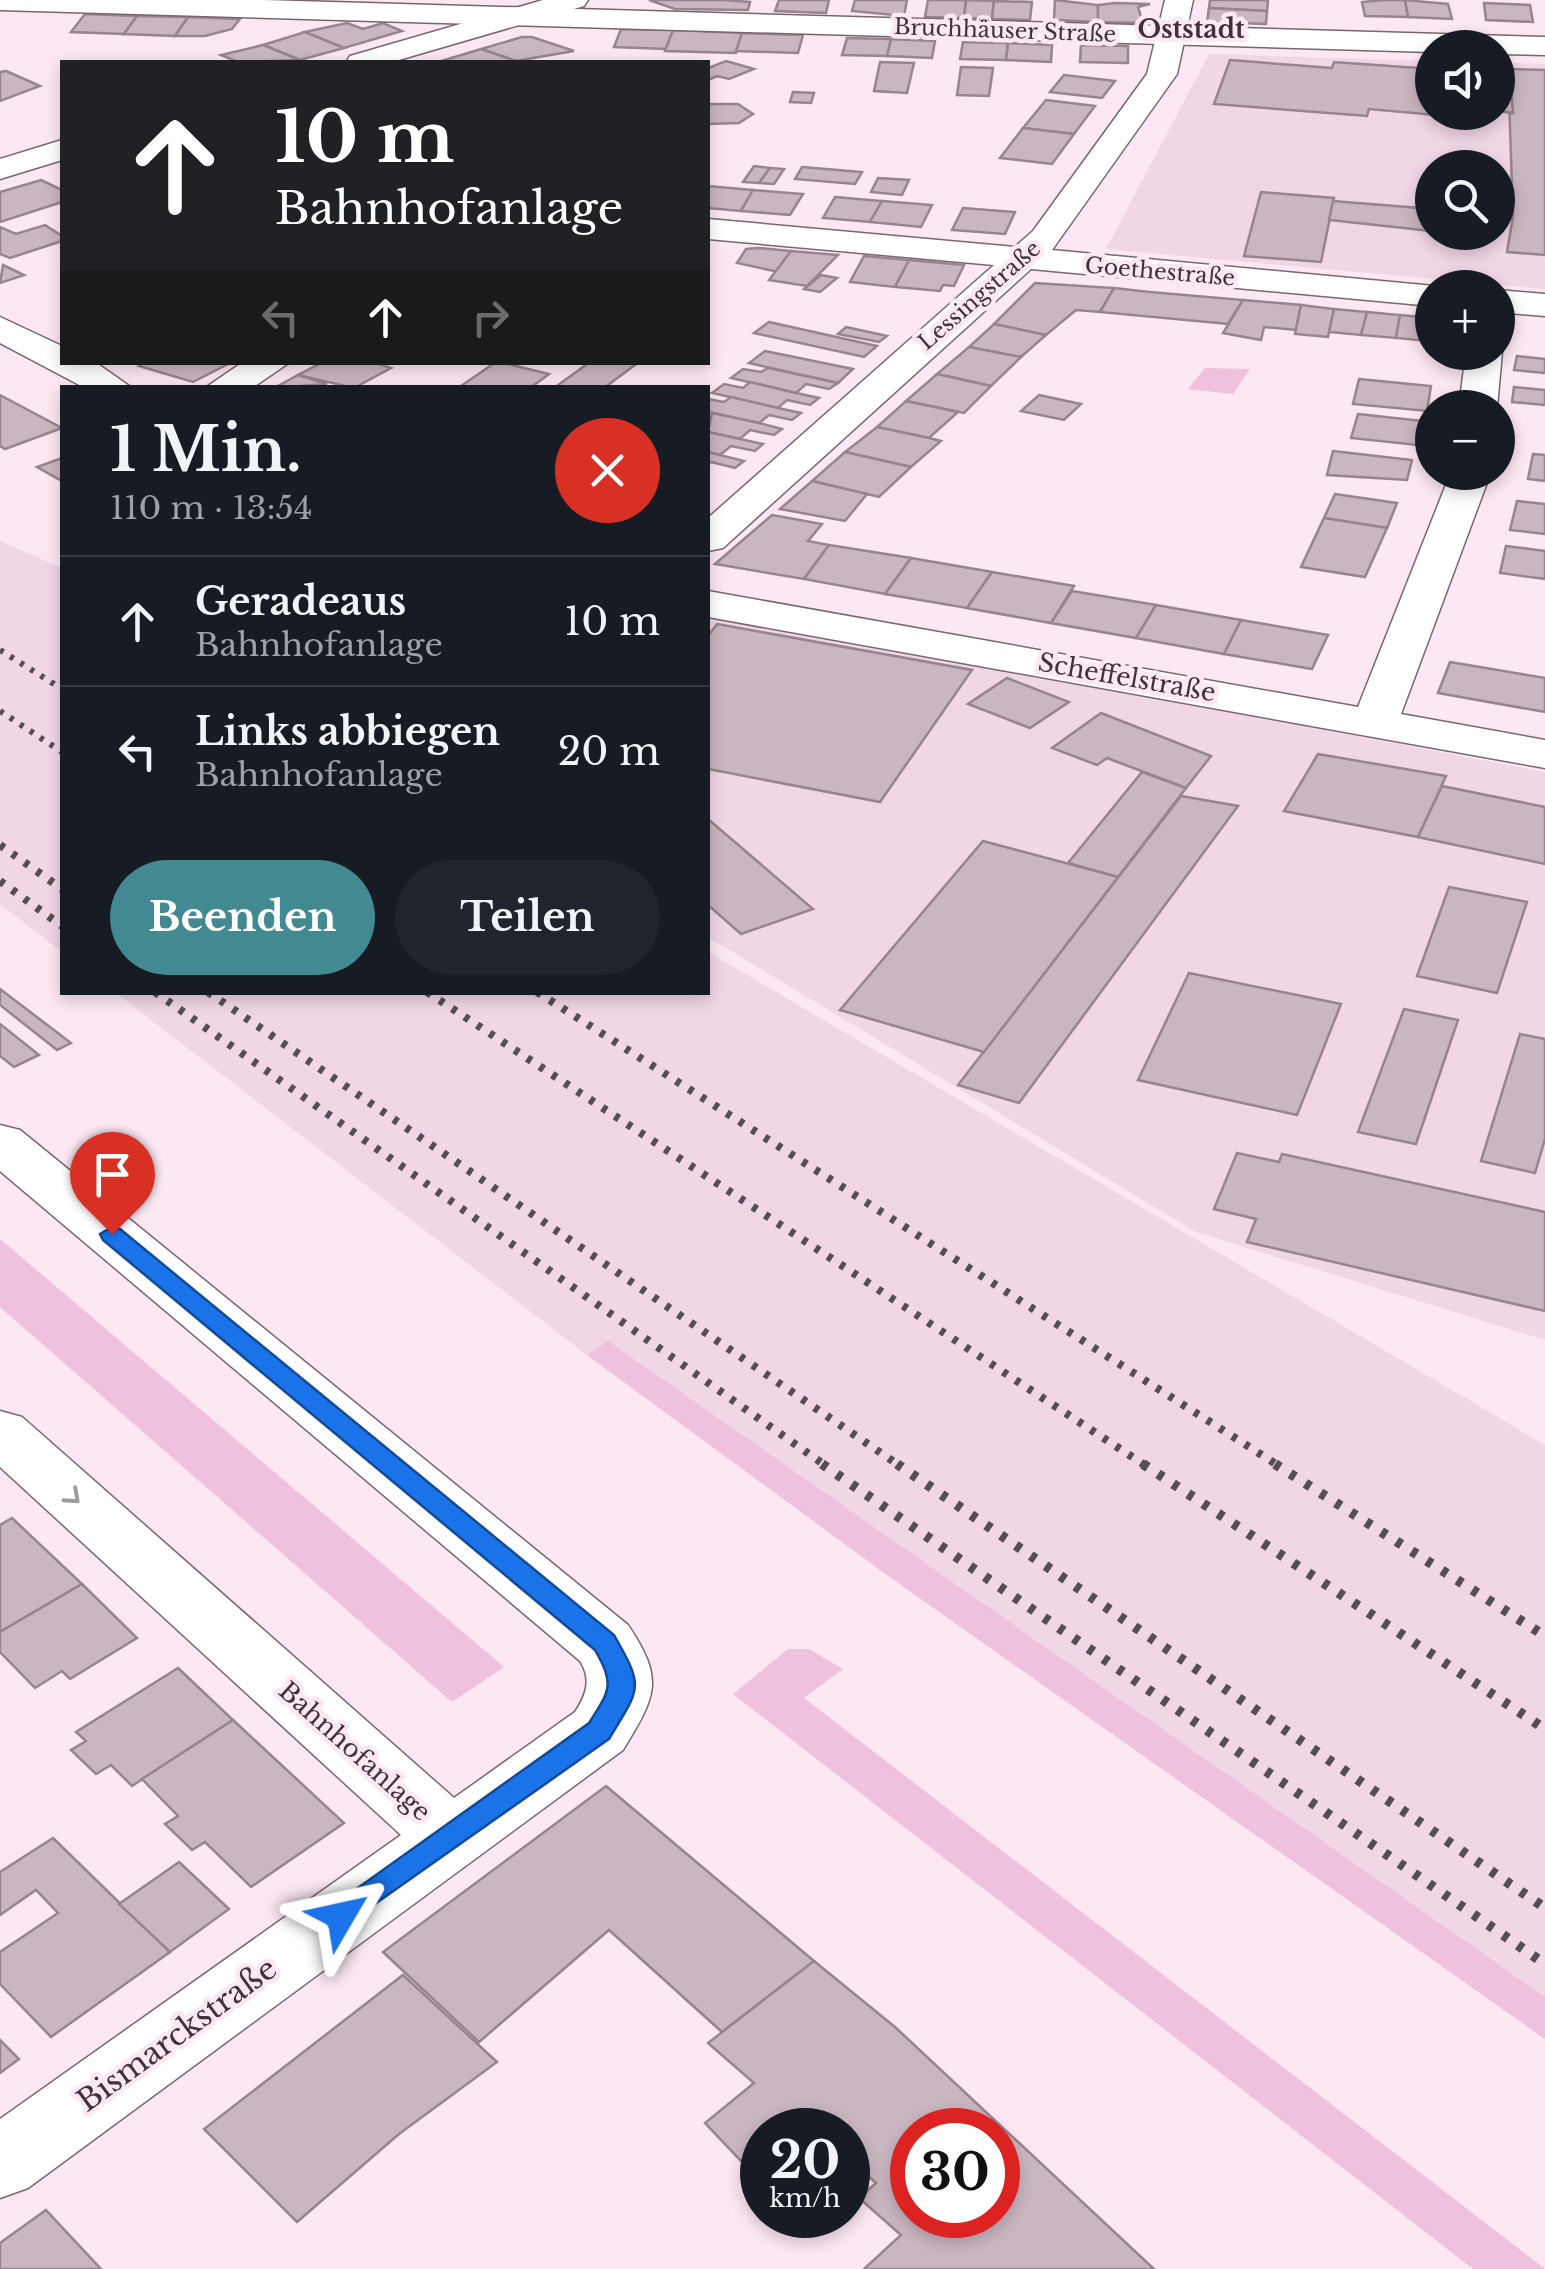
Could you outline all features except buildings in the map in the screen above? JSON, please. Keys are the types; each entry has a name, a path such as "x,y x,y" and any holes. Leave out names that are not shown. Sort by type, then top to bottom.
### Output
{"street":[{"path":"368,60 574,0"},
{"name":"Lessingstraße","path":"710,537 1045,238 1162,74 1180,0"},
{"name":"Bruchhäuser Straße","path":"0,1 464,6 524,14 1545,46"},
{"path":"0,169 60,151"},
{"name":"Goethestraße","path":"710,229 1415,293"},
{"path":"1515,302 1545,305"},
{"path":"0,328 60,360"},
{"path":"70,365 108,385"},
{"path":"229,385 266,365"},
{"path":"1375,722 1464,490"},
{"name":"Scheffelstraße","path":"710,604 1545,754"},
{"name":"Bahnhofanlage","path":"0,1142 604,1643 624,1676 621,1696 599,1731 450,1837 0,1432"},
{"name":"Bismarckstraße","path":"0,2163 450,1837"}],"shaded area":[{"path":"1209,54 1415,60 1415,130 1515,130 1515,63 1545,64 1545,289 1515,286 1515,270 1415,270 1415,277 1106,249"},
{"path":"1205,368 1250,369 1233,394 1188,389"},
{"path":"0,541 60,567 60,950 0,904"},
{"path":"710,612 1545,772 1545,1340 1196,1232 710,938"},
{"path":"710,953 1545,1445 1545,2039 887,1575 587,1355 119,995 710,995"},
{"path":"0,1239 504,1667 452,1702 0,1307"},
{"path":"608,1341 1545,1997 1545,2039 887,1575 587,1355"},
{"path":"788,1649 809,1649 843,1669 804,1698 1545,2269 1473,2269 733,1694"}],"railway":[{"path":"0,650 60,688"},
{"path":"0,711 60,751"},
{"path":"0,845 60,888"},
{"path":"0,881 60,925"},
{"path":"159,995 826,1466"},
{"path":"212,995 900,1466"},
{"path":"432,995 1146,1466"},
{"path":"542,995 1279,1466"},
{"path":"822,1464 1545,1964"},
{"path":"897,1464 1545,1908"},
{"path":"1143,1464 1545,1729"},
{"path":"1275,1464 1545,1636"}],"district":[{"name":"Oststadt","path":"1191,29"}],"route":[{"path":"112,1234 604,1643 624,1676 621,1696 599,1731 341,1916"}]}
